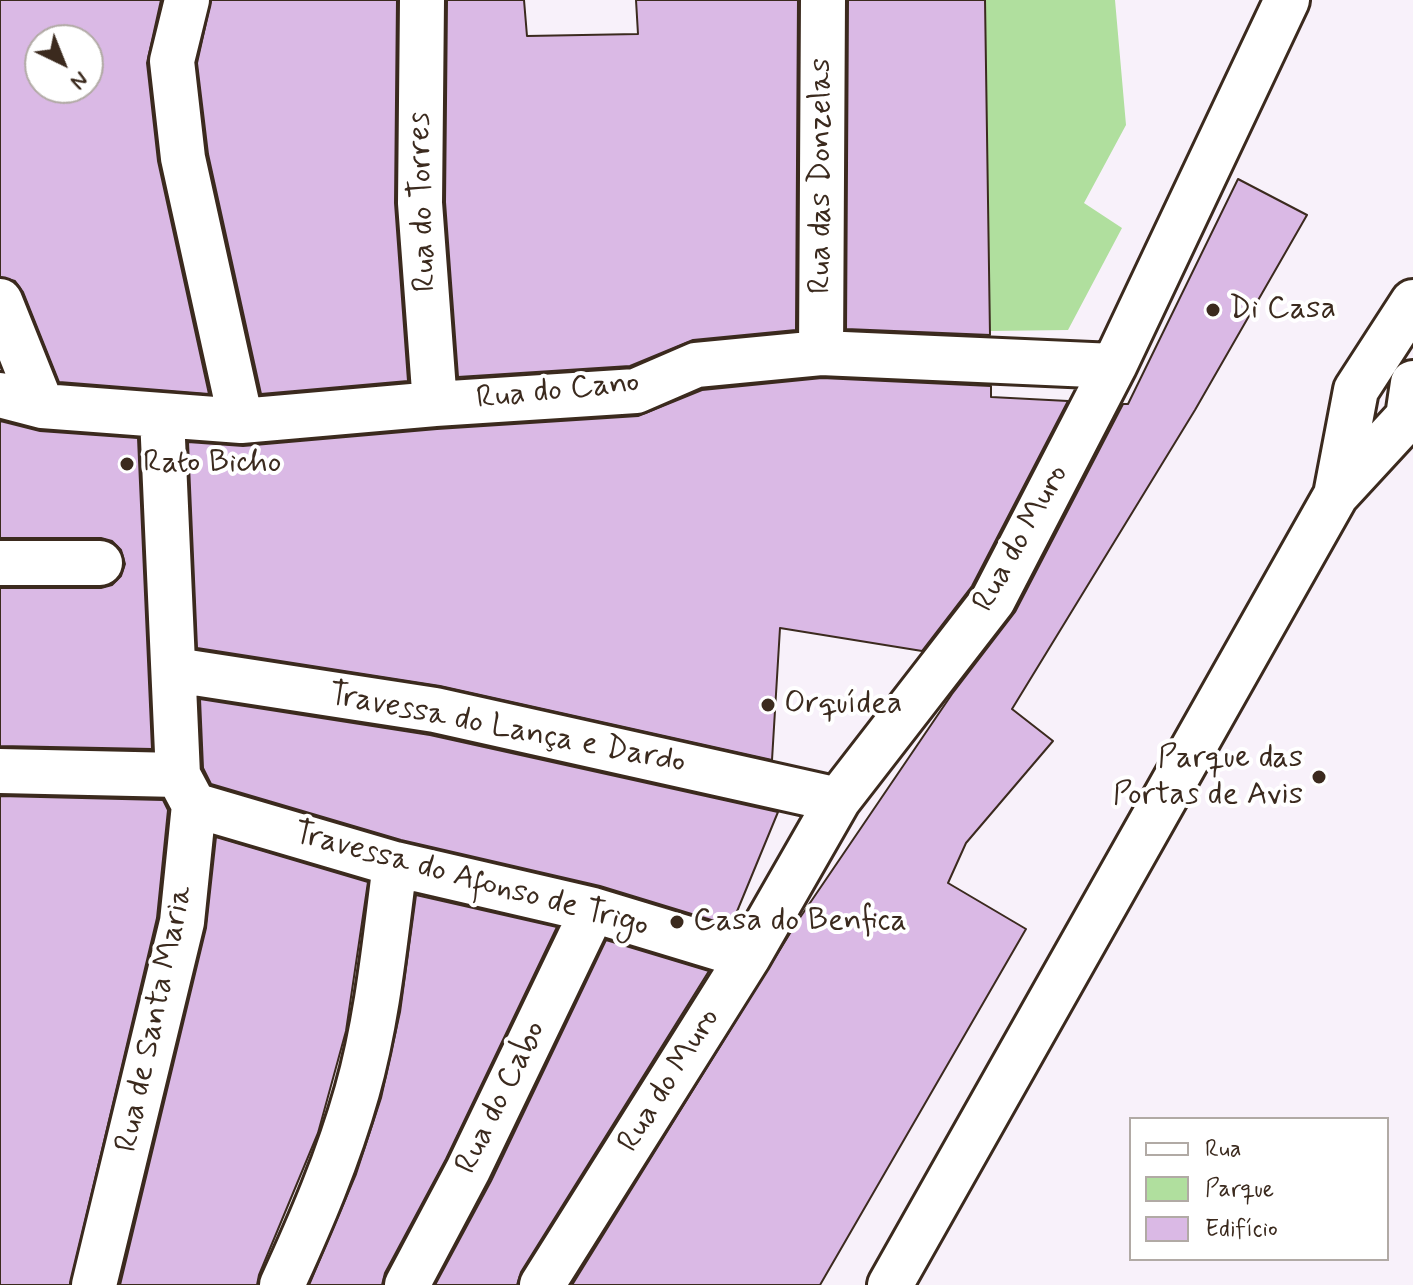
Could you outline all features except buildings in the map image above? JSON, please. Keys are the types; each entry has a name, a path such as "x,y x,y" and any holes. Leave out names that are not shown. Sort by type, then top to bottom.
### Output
{"street":[{"path":"187,0 172,61 183,158 241,421"},
{"name":"Rua do Torres","path":"422,0 420,203 435,404"},
{"name":"Rua das Donzelas","path":"821,353 823,0"},
{"name":"Rua do Muro","path":"542,1285 748,957 838,800 993,600 1114,366 1287,0"},
{"path":"0,301 42,406"},
{"path":"1336,495 1356,390 1413,302"},
{"name":"Rua do Cano","path":"0,395 42,406 241,421 636,391 696,365 821,353 1114,366"},
{"path":"890,1285 1336,495 1408,417 1413,383"},
{"name":"Rua de Santa Maria","path":"94,1285 182,922 186,790 175,670 162,417"},
{"path":"0,563 100,563"},
{"name":"Travessa do Lança e Dardo","path":"175,670 435,710 838,800"},
{"name":"Travessa do Afonso de Trigo","path":"0,771 186,790 395,864 593,910 748,957"},
{"path":"282,1285 325,1191 358,1090 378,994 395,864"},
{"name":"Rua do Cabo","path":"407,1285 468,1170 593,910"}],"green space":[{"path":"985,0 1115,0 1126,125 1084,203 1122,228 1068,330 990,331"}],"place":[{"name":"Di Casa","path":"1213,310"},
{"name":"Rato Bicho","path":"127,464"},
{"name":"Orquídea","path":"768,705"},
{"name":"Parque das Portas de Avis","path":"1319,777"},
{"name":"Casa do Benfica","path":"677,922"}]}
